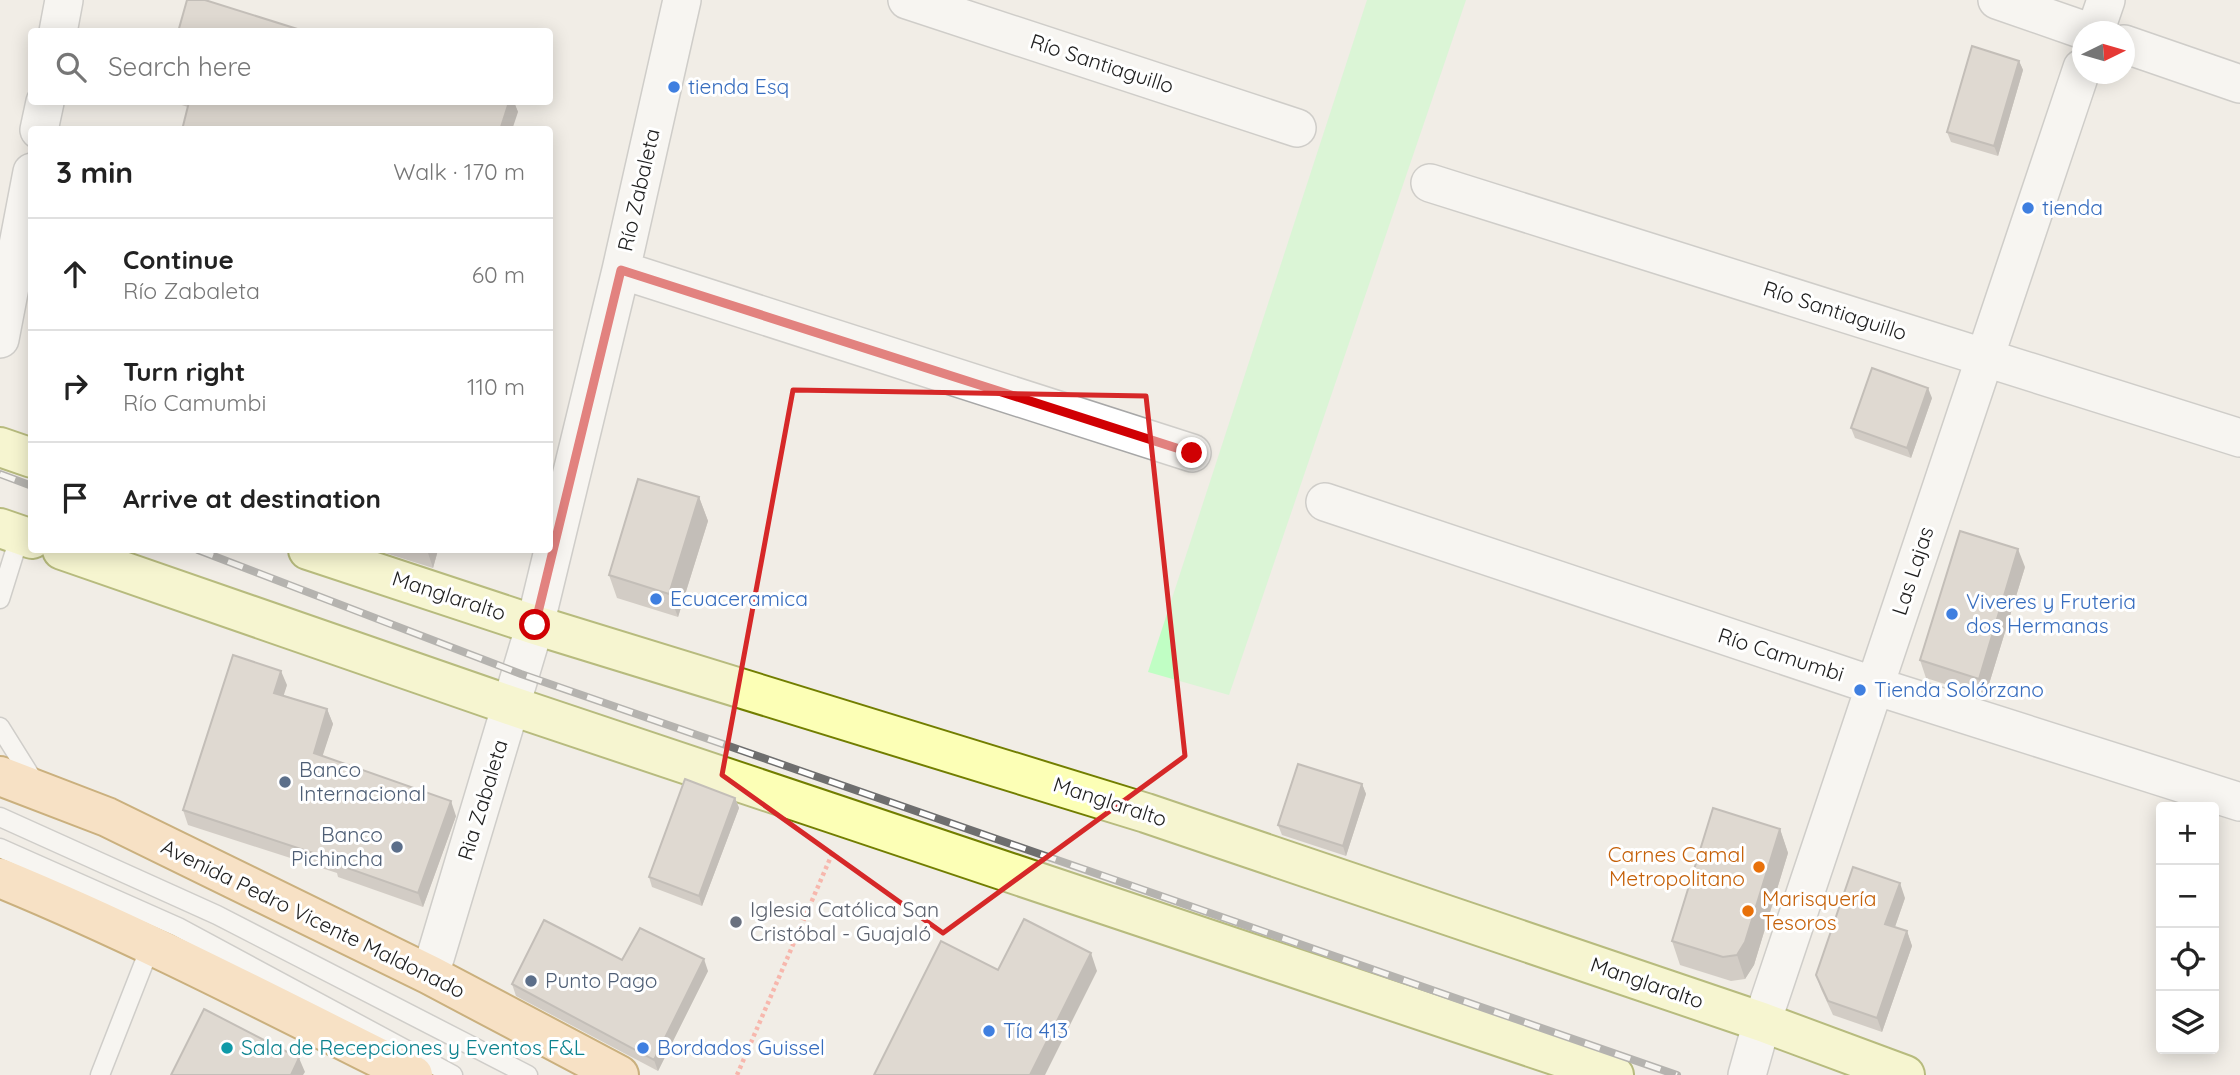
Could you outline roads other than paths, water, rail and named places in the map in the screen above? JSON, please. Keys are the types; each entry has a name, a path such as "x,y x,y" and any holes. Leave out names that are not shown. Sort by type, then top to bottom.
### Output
{"main road":[{"path":"0,447 28,457"},
{"path":"71,553 512,706 1614,1075"},
{"name":"Manglaralto","path":"318,553 535,625 1146,813 1762,1022 1905,1075"},
{"name":"Avenida Pedro Vicente Maldonado","path":"0,776 107,817 430,975 619,1075"},
{"path":"0,878 73,908 151,945 413,1075"}],"street":[{"path":"59,28 64,0"},
{"name":"Río Zabaleta","path":"553,551 621,270 682,0"},
{"name":"Río Santiaguillo","path":"907,0 1297,128"},
{"path":"1997,0 2072,26"},
{"path":"2099,21 2106,0"},
{"path":"2135,48 2240,84"},
{"name":"Las Lajas","path":"1747,1075 1762,1022 2077,84"},
{"path":"40,126 44,105"},
{"name":"Río Santiaguillo","path":"1430,183 2240,438"},
{"path":"0,340 28,193"},
{"path":"621,270 1192,453"},
{"name":"Río Camumbi","path":"1325,502 1875,686 2240,802"},
{"name":"Río Zabaleta","path":"535,625 552,553"},
{"name":"Ria Zabaleta","path":"430,975 535,625"}],"lane":[{"path":"0,600 17,534"},
{"path":"0,727 41,792"},
{"path":"0,817 217,915 528,1075"},
{"path":"0,848 178,927 453,1075"},
{"path":"100,1075 151,945"}],"railway":[{"path":"0,474 28,484"},
{"path":"206,553 521,674 1677,1075"}],"place":[{"name":"tienda Esq","path":"674,87"},
{"name":"tienda","path":"2028,208"},
{"name":"Ecuaceramica","path":"656,599"},
{"name":"Viveres y Fruteria dos Hermanas","path":"1952,614"},
{"name":"Tienda Solórzano","path":"1860,690"},
{"name":"Banco Internacional","path":"285,782"},
{"name":"Banco Pichincha","path":"397,847"},
{"name":"Carnes Camal Metropolitano","path":"1759,867"},
{"name":"Marisquería Tesoros","path":"1748,911"},
{"name":"Iglesia Católica San Cristóbal - Guajaló","path":"736,922"},
{"name":"Punto Pago","path":"531,981"},
{"name":"Tía 413","path":"989,1031"},
{"name":"Sala de Recepciones y Eventos F&L","path":"227,1048"},
{"name":"Bordados Guissel","path":"643,1048"}]}
